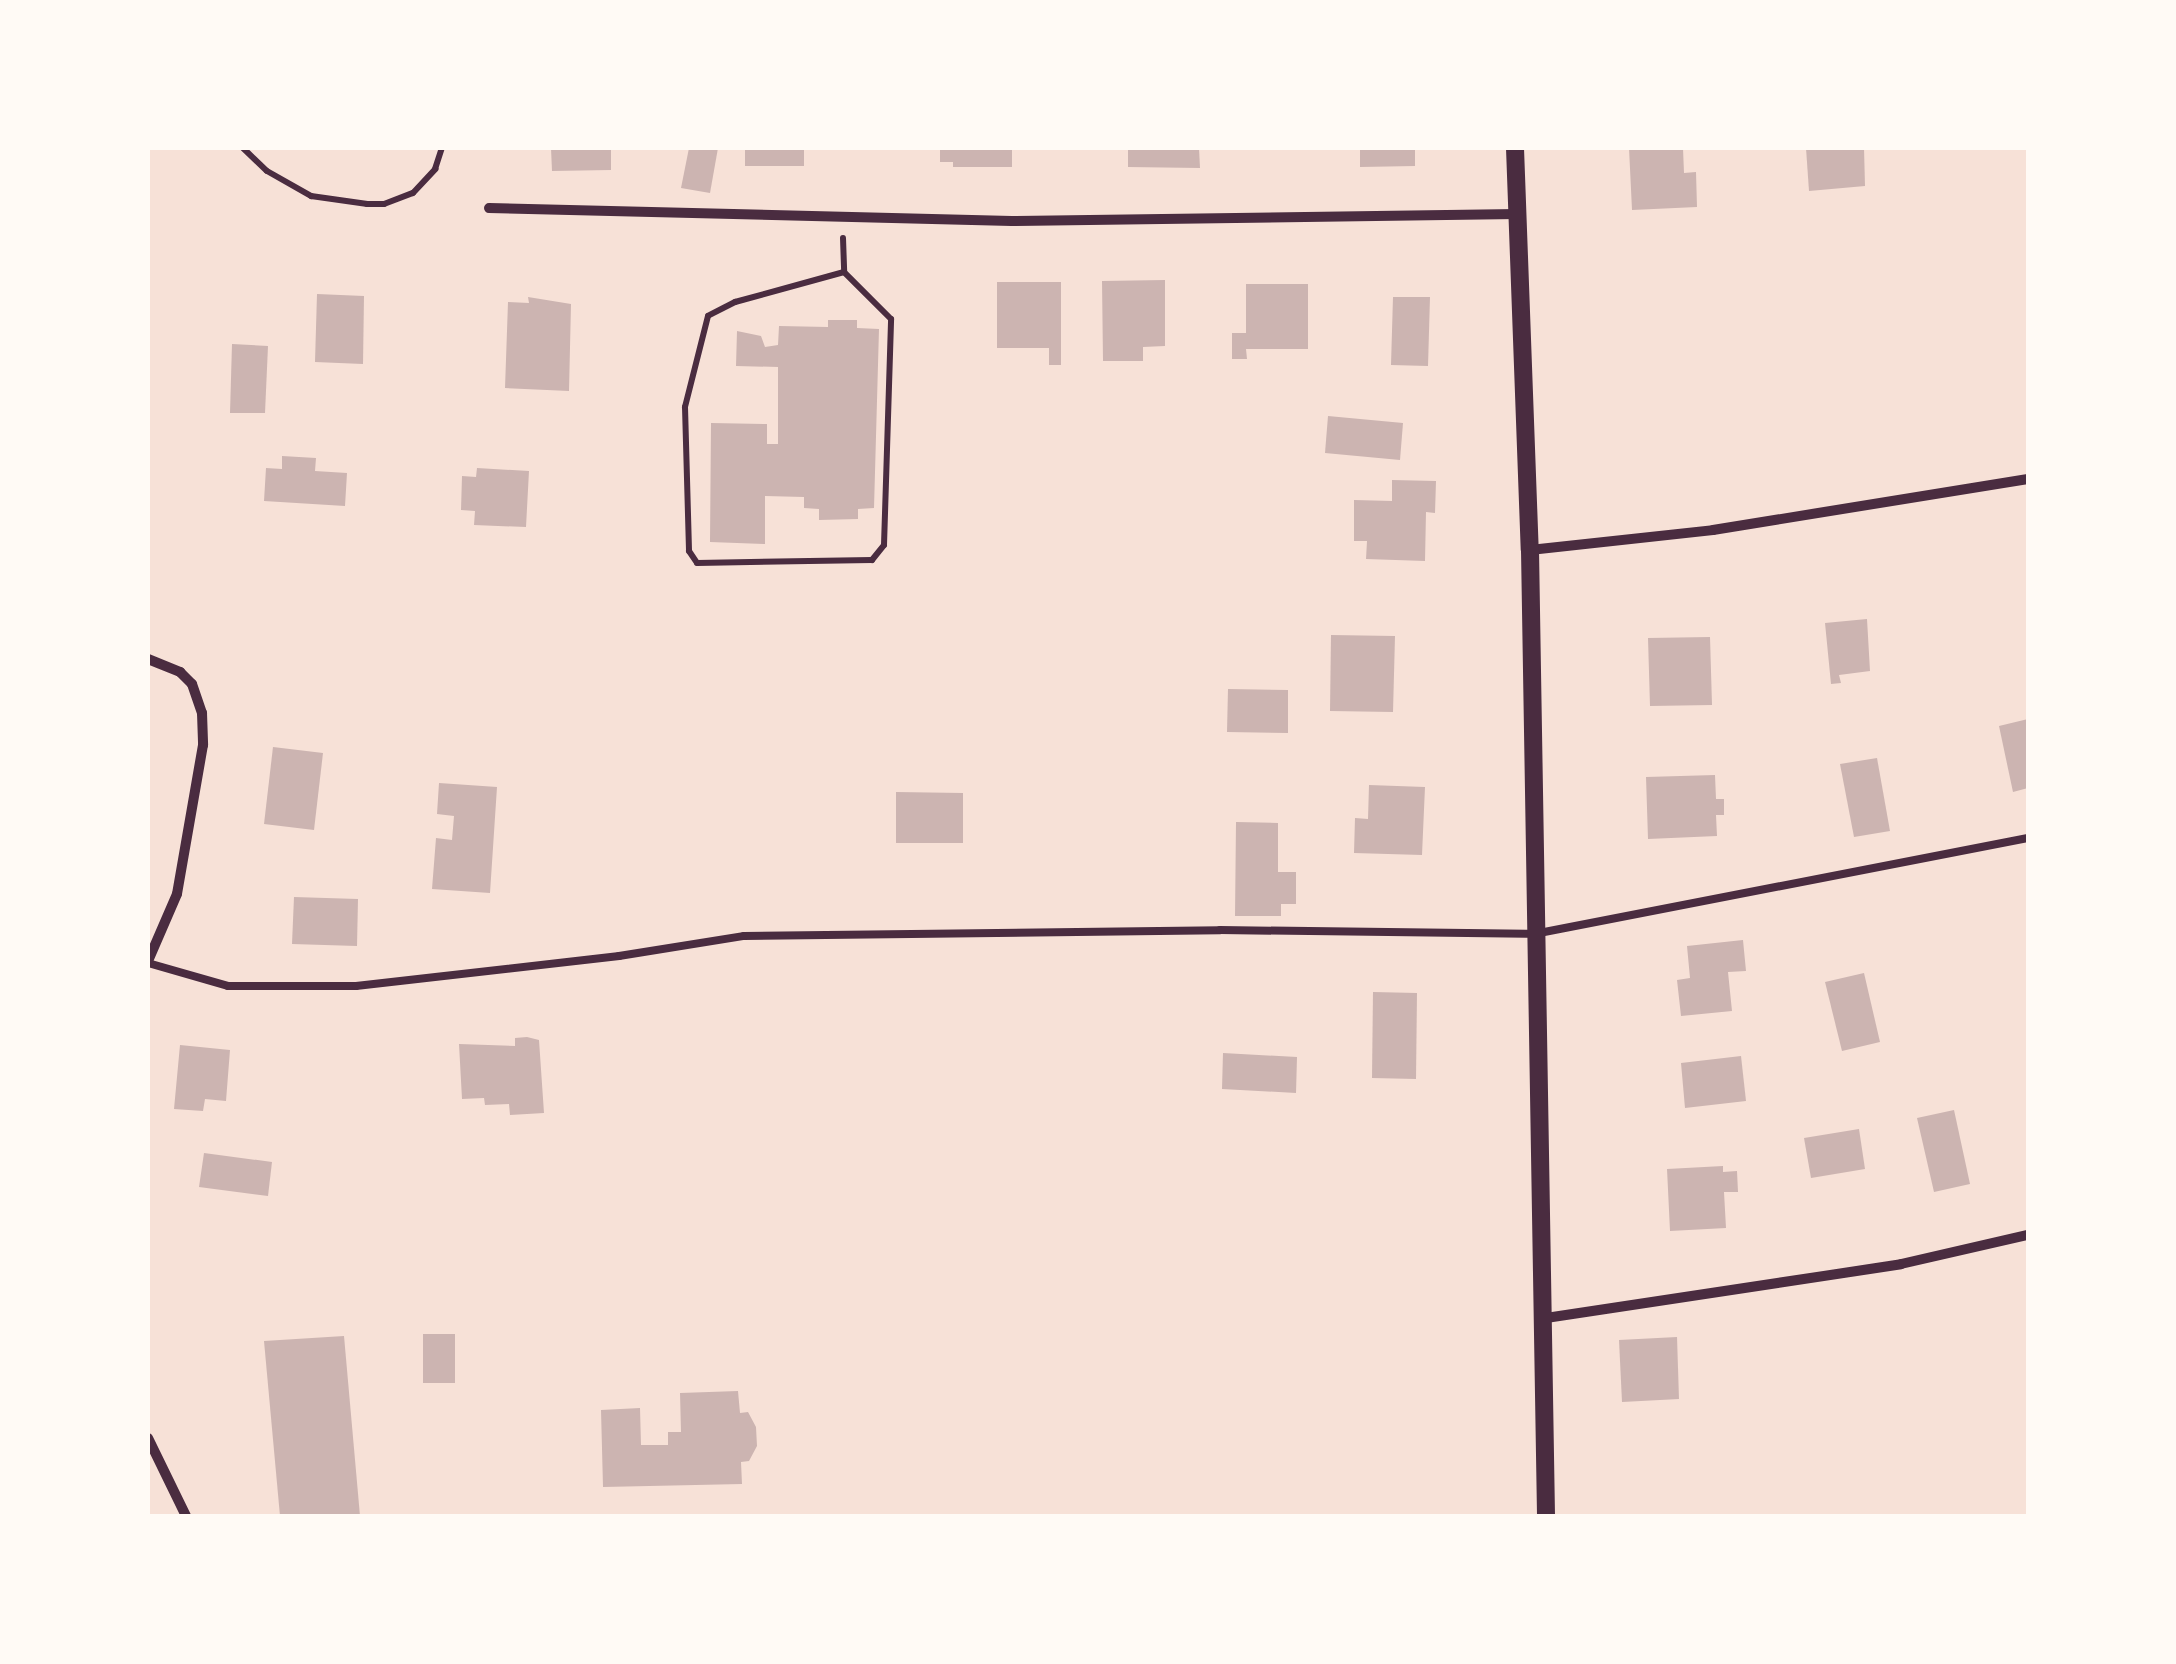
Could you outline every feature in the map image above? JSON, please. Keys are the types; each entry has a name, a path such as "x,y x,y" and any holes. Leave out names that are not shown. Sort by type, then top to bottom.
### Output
{"street":[{"path":"1516,148 1530,550 1534,934 1546,1318 1546,1516"},
{"path":"489,208 1012,220 1517,214"},
{"path":"1530,550 1713,530 2028,480"},
{"path":"148,659 180,672 192,684 202,713 203,745 177,894 148,962"},
{"path":"1546,1318 1901,1264 2028,1236"},
{"path":"148,1438 186,1516"}],"lane":[{"path":"148,962 228,986 356,986 618,956 744,936 1220,930 1534,934 2028,838"}],"path":[{"path":"243,148 288,185 329,201 384,204 413,193 435,169 442,148"},
{"path":"842,217 844,272 891,319 884,545 872,560 697,563 689,551 685,407 708,316 736,302 844,272"}],"building":[{"path":"551,148 611,148 611,170 552,171"},
{"path":"689,148 718,148 710,193 681,188"},
{"path":"745,148 804,148 804,166 745,166"},
{"path":"940,148 1012,148 1012,167 953,167 953,162 940,162"},
{"path":"1128,148 1199,148 1200,168 1128,167"},
{"path":"1360,148 1415,148 1415,166 1360,167"},
{"path":"1629,148 1683,148 1684,173 1696,172 1697,207 1632,210"},
{"path":"1806,148 1864,148 1865,186 1809,191"},
{"path":"1165,280 1165,346 1143,347 1143,361 1103,361 1102,281"},
{"path":"997,282 1061,282 1061,365 1049,365 1049,348 997,348"},
{"path":"1246,284 1308,284 1308,349 1246,349 1247,359 1232,359 1232,333 1246,333"},
{"path":"317,294 364,296 363,364 315,362"},
{"path":"528,297 571,304 569,391 505,388 508,302 529,303"},
{"path":"1393,297 1430,297 1428,366 1391,365"},
{"path":"828,320 857,320 857,328 879,329 874,508 858,509 858,519 819,520 819,509 804,508 804,497 765,496 765,544 710,542 711,423 767,424 767,444 778,444 778,367 736,366 737,331 761,336 765,347 778,345 779,326 828,327"},
{"path":"232,344 268,346 265,413 230,413"},
{"path":"1328,416 1403,423 1400,460 1325,453"},
{"path":"282,456 316,458 315,471 347,473 345,506 264,501 266,468 282,469"},
{"path":"477,468 529,471 526,527 474,525 475,511 461,510 462,476 476,477"},
{"path":"1392,480 1436,481 1435,513 1426,512 1425,561 1366,559 1367,541 1354,541 1354,500 1392,501"},
{"path":"1867,619 1870,671 1839,675 1841,683 1831,684 1825,623"},
{"path":"1331,635 1395,636 1393,712 1330,711"},
{"path":"1710,637 1712,705 1650,706 1648,638"},
{"path":"1228,689 1288,690 1288,733 1227,732"},
{"path":"2028,719 2028,788 2013,792 1999,726"},
{"path":"273,747 323,753 314,830 264,824"},
{"path":"1877,758 1890,831 1854,837 1840,764"},
{"path":"1715,775 1716,799 1724,799 1724,815 1716,815 1717,836 1648,839 1646,777"},
{"path":"439,783 497,787 490,893 432,889 436,838 452,840 454,816 437,814"},
{"path":"1369,785 1425,787 1422,855 1354,853 1355,818 1368,819"},
{"path":"896,792 963,793 963,843 896,843"},
{"path":"1236,822 1278,823 1278,872 1296,872 1296,904 1281,904 1281,916 1235,916"},
{"path":"294,897 358,899 357,946 292,944"},
{"path":"1743,940 1746,971 1728,972 1732,1011 1681,1016 1677,980 1690,978 1687,946"},
{"path":"1864,973 1880,1042 1842,1051 1825,982"},
{"path":"1373,992 1417,993 1416,1079 1372,1078"},
{"path":"515,1038 539,1040 544,1113 510,1115 509,1104 485,1105 484,1098 462,1099 459,1044 515,1046"},
{"path":"180,1045 230,1050 226,1101 205,1099 203,1111 174,1109"},
{"path":"1223,1053 1297,1057 1296,1093 1222,1089"},
{"path":"1741,1056 1746,1101 1685,1108 1681,1063"},
{"path":"1954,1110 1970,1184 1934,1192 1917,1118"},
{"path":"1859,1129 1865,1169 1811,1178 1804,1138"},
{"path":"204,1153 272,1162 268,1196 199,1187"},
{"path":"1723,1166 1723,1172 1737,1171 1738,1192 1724,1192 1726,1228 1670,1231 1667,1169"},
{"path":"423,1334 455,1334 455,1383 423,1383"},
{"path":"344,1336 360,1516 280,1516 264,1341"},
{"path":"1677,1337 1679,1399 1622,1402 1619,1340"},
{"path":"738,1391 740,1413 748,1412 756,1427 757,1446 749,1461 741,1462 742,1484 603,1487 601,1410 640,1408 641,1445 668,1445 668,1432 681,1432 680,1393"}]}
